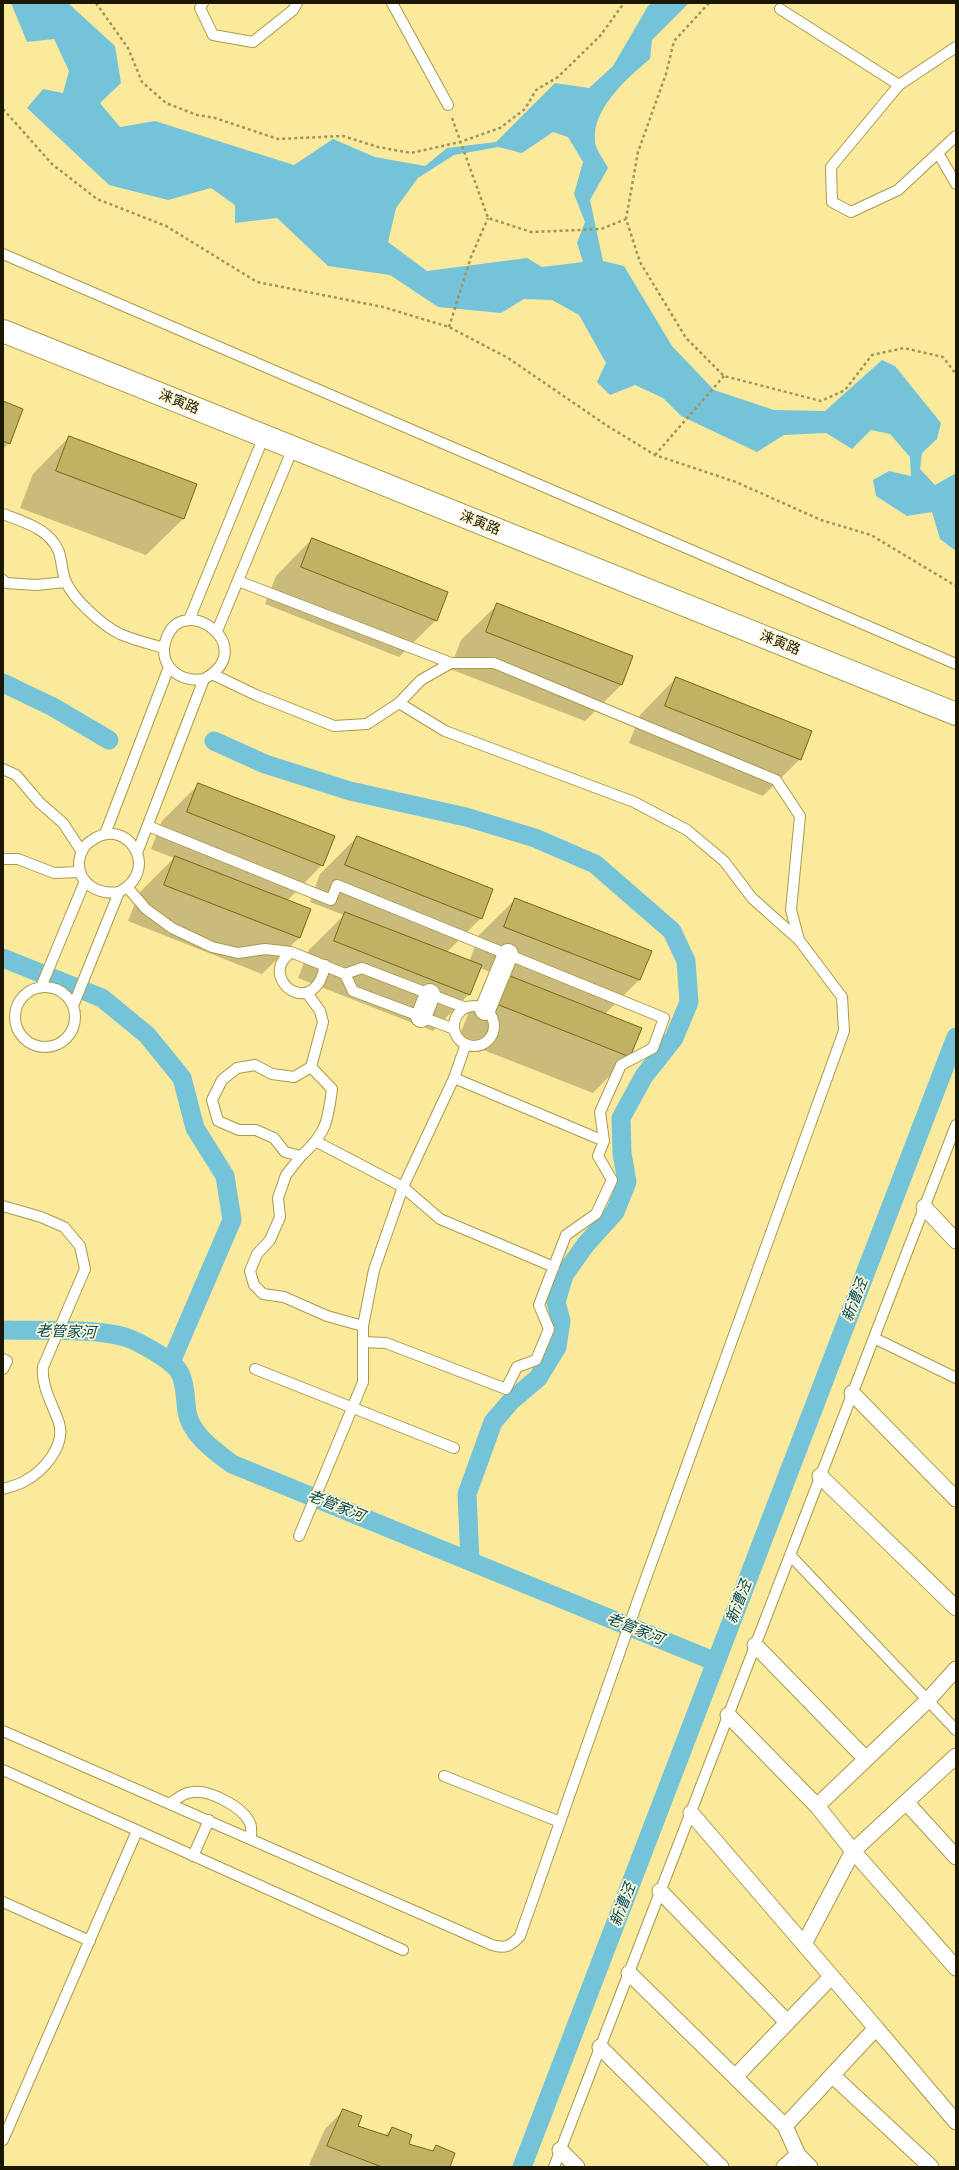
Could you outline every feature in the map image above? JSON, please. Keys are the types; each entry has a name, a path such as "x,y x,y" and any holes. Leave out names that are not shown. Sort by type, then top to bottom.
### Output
{"street":[{"name":"涞寅路","path":"3,332 956,714"},
{"path":"476,1009 508,954"},
{"path":"421,1017 430,994"},
{"path":"924,1207 956,1241"},
{"path":"852,1393 956,1499"},
{"path":"820,1476 956,1608"},
{"path":"755,1645 866,1759"},
{"path":"817,1806 928,1700 956,1669"},
{"path":"728,1715 817,1806 853,1851 956,1968"},
{"path":"804,1944 853,1851 956,1756"},
{"path":"906,1802 956,1857"},
{"path":"691,1812 956,2122"},
{"path":"660,1891 787,2022"},
{"path":"629,1972 785,2126 798,2155 810,2167"},
{"path":"735,2077 831,1976"},
{"path":"785,2126 876,2028"},
{"path":"600,2047 720,2167"},
{"path":"832,2075 930,2167"},
{"path":"560,2150 577,2167"},
{"path":"784,2167 798,2155"}],"lane":[{"path":"200,4 213,35 253,42 293,10 297,3"},
{"path":"392,3 448,105"},
{"path":"780,9 899,85"},
{"path":"956,47 899,85 831,167 832,202 851,212 898,190 956,136"},
{"path":"938,153 956,184"},
{"path":"3,254 956,664"},
{"path":"189,620 264,436"},
{"path":"217,631 293,448"},
{"path":"3,514 35,526 50,537 58,551 66,582 80,600 100,621 120,634 164,648"},
{"path":"3,580 6,583 36,585 66,582"},
{"path":"238,581 451,663 494,663 776,780 800,816 791,910 799,940"},
{"path":"189,620 200,621 209,624 217,631 222,639 224,649 223,658 219,667 208,676 194,680 184,679 169,667 165,658 164,648 166,638 172,630 180,624 189,620"},
{"path":"208,676 334,726 367,724 399,703 421,680 451,663"},
{"path":"105,834 169,667"},
{"path":"138,853 208,676"},
{"path":"3,1731 502,1948 512,1945 520,1936 638,1600 844,1031 842,997 799,940 752,898 724,861 687,830 634,802 445,731 399,703"},
{"path":"3,769 16,775 40,803 63,823 82,852"},
{"path":"148,826 331,900 336,885 664,1018 653,1048 621,1066 600,1112 604,1141 598,1156 612,1180 596,1214 566,1236 539,1305 549,1329 536,1360 517,1367 506,1389 386,1343 363,1342"},
{"path":"41,987 82,876 79,862 87,843 95,837 105,834 115,834 125,838 138,853 140,862 139,872 134,881 124,890 73,1006"},
{"path":"3,859 18,859 54,873 82,876 100,892 124,890 172,928 212,947 238,953 265,950 291,952 345,974 353,991 454,1029"},
{"path":"291,952 282,962 280,974 284,985 295,993 307,993 318,987 323,978 324,965"},
{"path":"345,974 362,968 430,994 476,1009 492,1020 492,1033 489,1038 478,1045 466,1044 460,1041 454,1029 456,1016 476,1009"},
{"path":"41,987 51,987 61,991 68,997 73,1006 75,1015 74,1025 70,1034 64,1041 46,1047 27,1041 16,1025 16,1010 23,996 31,990 41,987"},
{"path":"301,1156 285,1152 274,1138 256,1130 238,1130 218,1121 212,1100 222,1080 237,1068 255,1065 272,1074 294,1077 311,1067 323,1022 320,1011 307,993"},
{"path":"299,1536 363,1382 363,1326 374,1270 403,1187 454,1078 466,1044"},
{"path":"311,1067 332,1089 329,1118 317,1142 301,1156 286,1175 278,1198 280,1216 278,1222 270,1240 257,1254 250,1271 254,1286 263,1294 284,1297 327,1316 363,1326"},
{"path":"454,1078 604,1141"},
{"path":"554,2167 956,1125"},
{"path":"317,1142 403,1187 440,1219 554,1267"},
{"path":"3,1206 41,1217 64,1227 80,1246 84,1269 43,1367 42,1376 59,1424 60,1437 52,1454 37,1473 23,1482 3,1489"},
{"path":"874,1338 956,1378"},
{"path":"3,1359 7,1361 3,1369"},
{"path":"255,1369 454,1448"},
{"path":"790,1555 956,1730"},
{"path":"3,1770 403,1950"},
{"path":"444,1776 560,1822"},
{"path":"171,1803 182,1794 194,1792 216,1796 242,1811 251,1824 252,1839"},
{"path":"193,1856 209,1820"},
{"path":"3,2140 137,1831"},
{"path":"3,1902 90,1941"}],"path":[{"path":"96,3 128,48 142,82 166,103 197,115 215,118 278,140 343,136 378,147 411,153 460,142 500,128 525,109 536,90 558,78 600,36 624,3"},
{"path":"709,3 674,41 666,74 638,152 626,219 640,262 686,338 724,376 821,401 845,390 872,355 904,348 943,357 956,374"},
{"path":"448,105 488,218 471,257 449,327"},
{"path":"3,109 52,164 97,199 166,226 257,282 383,307 449,327 508,358 606,426 655,455 736,482 821,520 871,535 956,586"},
{"path":"488,218 531,232 601,229 626,219"},
{"path":"655,455 724,376"}],"water":[{"path":"11,3 68,3 115,46 121,83 100,103 120,127 155,121 294,165 333,139 375,157 425,166 447,148 496,142 555,83 589,88 613,66 648,6 652,3 689,3 652,40 650,59 622,84 605,105 599,117 596,128 595,143 608,168 590,200 603,261 624,266 672,346 714,390 774,410 825,411 882,360 895,366 941,423 937,439 922,453 920,469 935,485 956,473 956,551 940,539 932,512 907,516 876,496 873,480 889,471 911,476 910,457 890,434 871,430 852,449 826,433 784,435 757,452 681,416 663,398 635,385 610,395 597,382 606,363 579,315 552,300 524,299 501,313 438,307 390,275 328,266 277,218 235,223 235,205 211,188 168,200 109,185 27,108 43,89 63,93 69,71 54,39 27,42","holes":["553,132 568,137 583,162 574,194 585,222 577,243 583,262 542,267 527,258 427,271 388,242 396,208 418,178 454,155 498,147 522,153"]}],"building":[{"path":"3,401 23,409 10,444 3,441"},
{"path":"69,436 197,484 184,519 56,471"},
{"path":"312,538 448,592 437,621 301,567"},
{"path":"497,603 633,656 622,685 486,632"},
{"path":"676,677 812,731 801,760 665,706"},
{"path":"198,783 335,836 323,866 187,812"},
{"path":"357,836 493,889 482,919 345,865"},
{"path":"175,856 311,909 300,938 164,885"},
{"path":"515,898 652,951 640,980 504,927"},
{"path":"345,912 482,965 470,995 334,941"},
{"path":"505,974 642,1028 630,1057 494,1003"},
{"path":"343,2109 362,2116 358,2126 388,2136 392,2127 412,2135 409,2144 433,2151 436,2145 455,2153 450,2167 382,2167 327,2146"}],"waterway":[{"path":"3,683 53,707 109,740"},
{"path":"214,741 265,764 350,791 466,817 535,838 595,864 672,931 686,961 689,1002 674,1038 644,1076 621,1118 622,1153 627,1182 615,1212 586,1244 564,1275 556,1302 561,1321 557,1347 538,1378 511,1401 493,1422 467,1494 470,1561"},
{"path":"3,958 102,998 147,1035 182,1078 195,1128 225,1176 232,1220 171,1362"},
{"name":"新漕泾","path":"522,2167 956,1037"},
{"name":"老管家河","path":"3,1330 65,1330 97,1332 125,1337 147,1347 171,1363 178,1370 182,1378 187,1412 193,1428 205,1442 232,1464 716,1662"}]}
